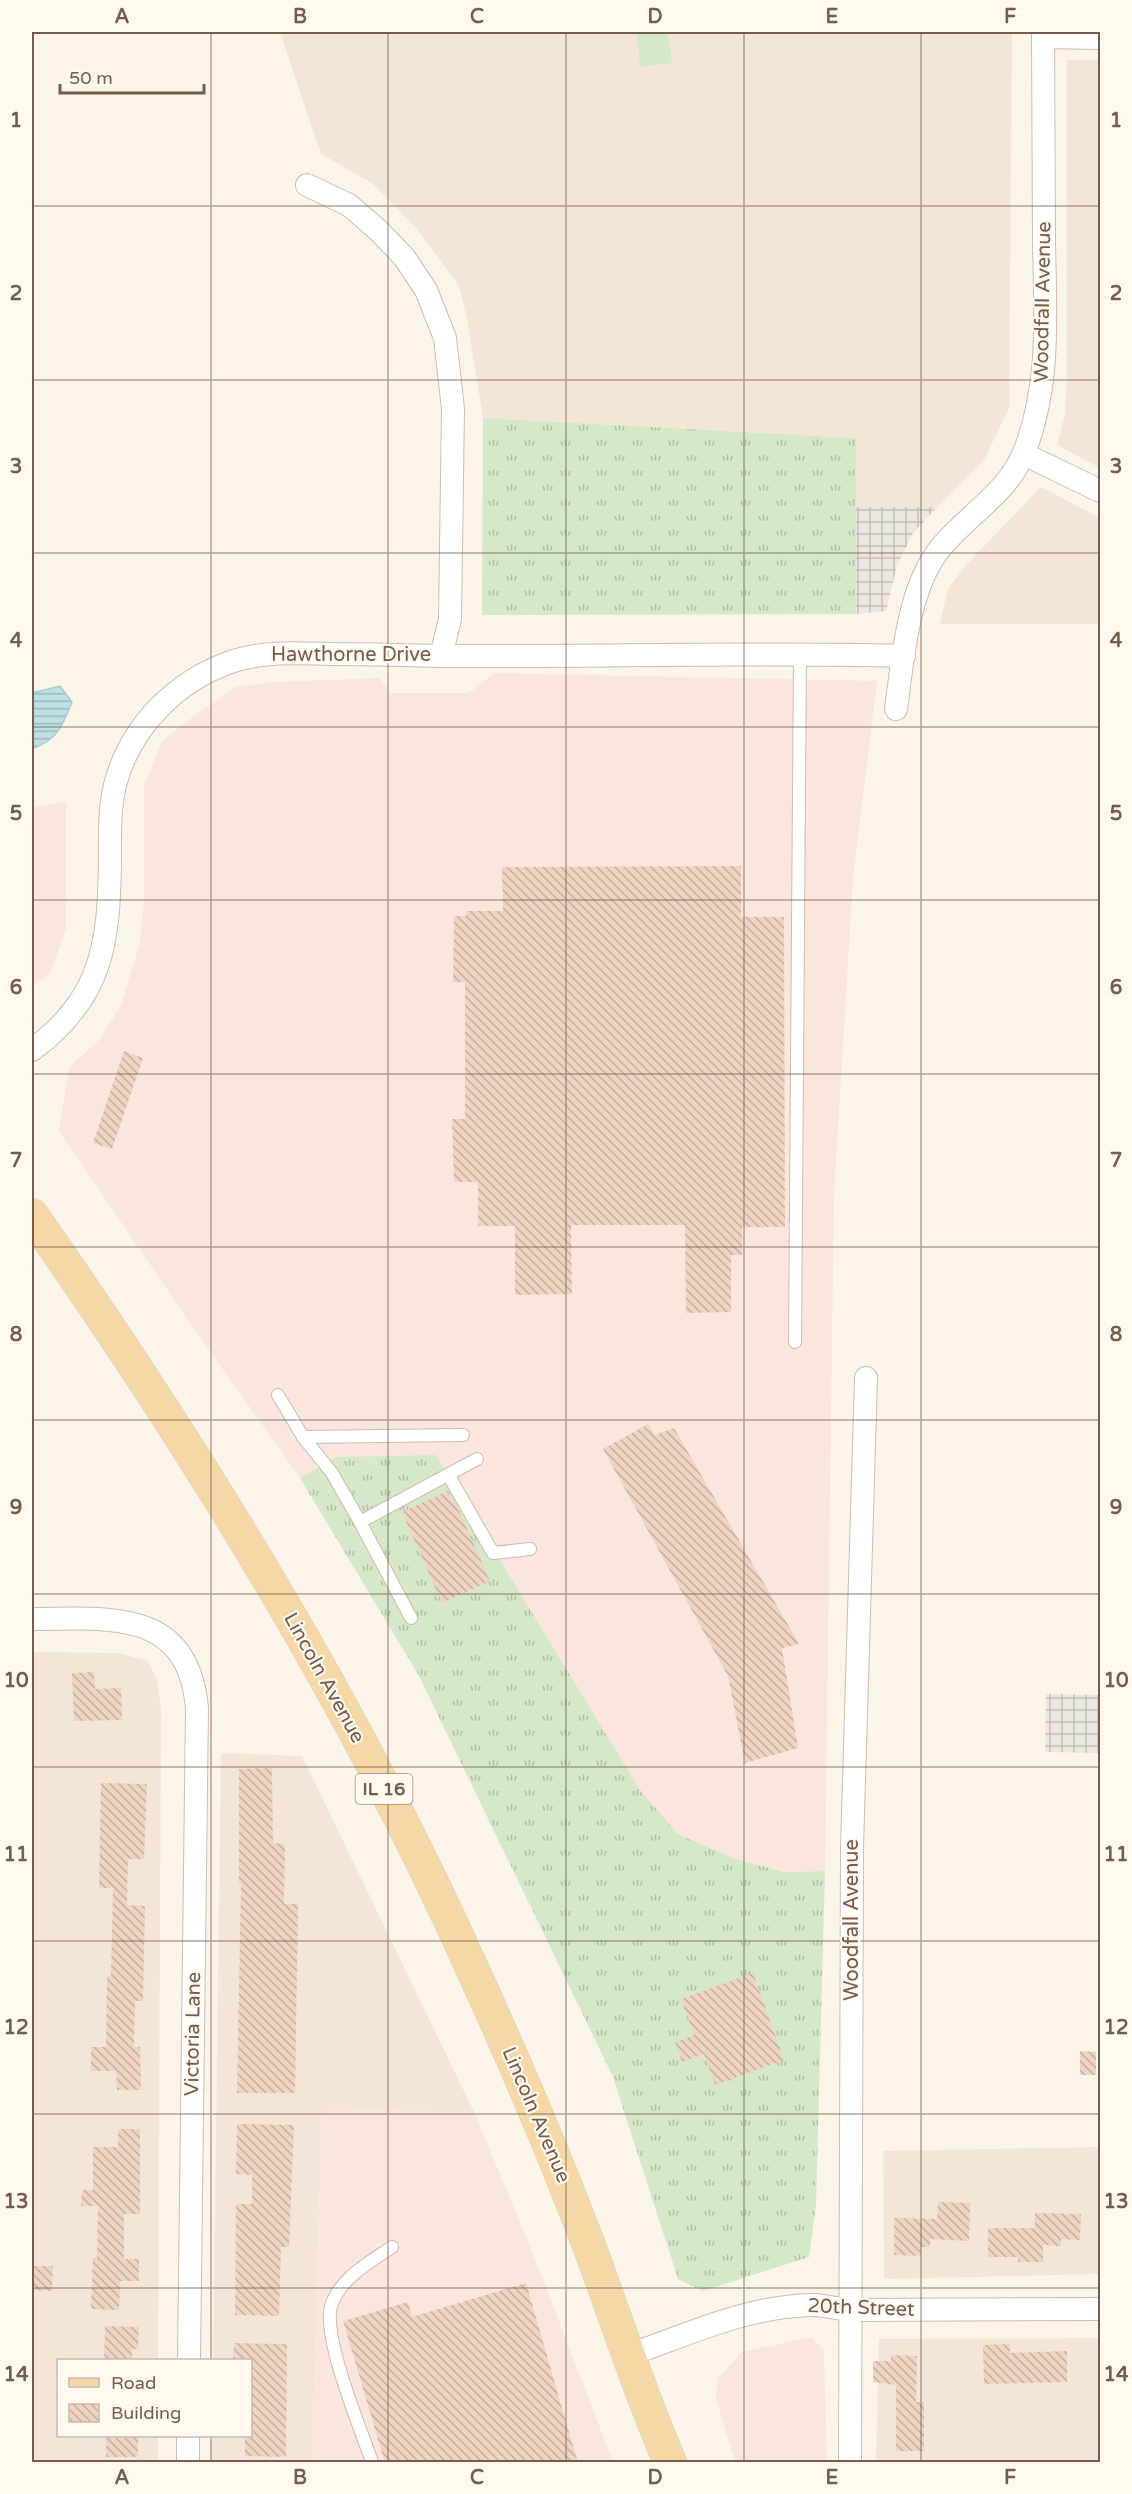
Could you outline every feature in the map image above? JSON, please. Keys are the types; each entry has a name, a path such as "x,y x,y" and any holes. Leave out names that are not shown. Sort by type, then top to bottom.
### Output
{"main road":[{"name":"Lincoln Avenue","path":"32,1215 114,1332 268,1575 341,1706 412,1842 485,1995 537,2115 589,2247 647,2409 670,2463"},
{"name":"Lincoln Avenue","path":"647,2409 656,2463"}],"street":[{"path":"1043,34 1101,38"},
{"name":"Woodfall Avenue","path":"896,709 915,604 925,572 943,545 980,510 1011,474 1024,454 1038,411 1045,352 1043,34"},
{"path":"307,185 349,205 404,257 426,290 445,339 453,409 450,619 441,656"},
{"path":"1024,454 1101,491"},
{"name":"Hawthorne Drive","path":"32,1050 61,1025 80,1001 94,975 104,949 108,922 110,828 117,779 128,750 144,724 162,704 203,674 230,662 257,655 286,653 441,656 800,654 904,656"},
{"name":"Woodfall Avenue","path":"850,2463 852,1848 866,1378"},
{"name":"Victoria Lane","path":"32,1619 109,1619 147,1627 177,1650 189,1668 196,1688 189,2359"},
{"name":"20th Street","path":"629,2355 764,2310 818,2305 851,2310 1101,2309"},
{"path":"188,2437 188,2463"}],"lane":[{"path":"795,1342 800,654"},
{"path":"278,1395 303,1437 332,1473 411,1618"},
{"path":"303,1437 463,1435"},
{"path":"360,1522 477,1459"},
{"path":"448,1476 493,1553 530,1549"},
{"path":"372,2463 333,2346 330,2322 331,2304 341,2286 360,2268 393,2247"}],"shaded area":[{"path":"280,32 1012,32 1009,408 984,460 937,507 856,507 855,438 483,418 467,319 459,286 417,229 372,183 321,154"},
{"path":"1067,60 1100,60 1100,468 1057,445 1065,414 1067,382"},
{"path":"1041,487 1100,518 1100,624 940,624 948,589 966,565"},
{"path":"856,507 937,507 913,533 897,565 886,611 856,614"},
{"path":"494,673 877,681 853,879 834,1195 825,1871 784,1872 736,1859 678,1834 336,1457 300,1478 194,1329 59,1131 69,1067 98,1041 121,1006 139,945 144,903 144,786 162,741 236,687 275,682 380,678 390,693 469,693"},
{"path":"66,802 66,929 50,974 32,987 32,807"},
{"path":"32,1652 118,1653 148,1661 157,1679 161,1710 158,2359 57,2359 57,2437 158,2437 158,2462 32,2462"},
{"path":"1046,1694 1100,1695 1100,1753 1045,1752"},
{"path":"221,1753 302,1756 474,2112 322,2111 312,2462 211,2462 212,2437 252,2437 252,2359 213,2359"},
{"path":"322,2111 474,2112 532,2251 613,2462 312,2462"},
{"path":"1100,2147 1100,2274 884,2279 883,2151"},
{"path":"812,2337 824,2351 827,2462 735,2462 716,2399 718,2378 742,2352"},
{"path":"1100,2338 1100,2462 876,2462 879,2339"}],"green space":[{"path":"637,32 668,32 672,63 640,67"},
{"path":"483,418 856,438 856,614 482,615"},
{"path":"436,1455 640,1790 678,1834 736,1859 784,1872 825,1871 816,2205 809,2257 703,2291 678,2279 613,2077 418,1674 300,1478 336,1457"}],"water":[{"path":"60,686 72,702 65,718 58,731 48,741 32,749 32,691"}],"building":[{"path":"741,866 741,917 784,917 785,1227 742,1227 742,1255 731,1255 731,1312 686,1313 685,1225 571,1225 572,1294 515,1295 515,1226 478,1226 478,1182 454,1182 452,1119 465,1119 465,982 453,982 454,916 466,916 466,911 503,911 502,867"},
{"path":"124,1051 143,1058 112,1149 93,1143"},
{"path":"648,1424 655,1435 674,1428 799,1644 782,1648 798,1748 745,1763 728,1676 603,1449"},
{"path":"448,1491 490,1581 442,1603 402,1512"},
{"path":"94,1672 95,1689 121,1688 122,1720 74,1721 72,1673"},
{"path":"272,1768 273,1843 285,1844 284,1904 298,1904 295,2093 237,2093 241,1883 239,1883 239,1769"},
{"path":"101,1783 147,1784 144,1859 128,1859 127,1905 145,1906 143,2001 135,2001 134,2047 140,2047 141,2090 117,2090 116,2071 91,2071 91,2047 106,2047 107,1976 111,1976 113,1888 99,1888"},
{"path":"753,1973 784,2060 715,2085 704,2054 682,2062 675,2042 694,2035 681,1999"},
{"path":"1080,2051 1096,2052 1096,2075 1080,2075"},
{"path":"237,2124 294,2125 289,2247 281,2247 279,2316 235,2315 236,2204 252,2204 252,2175 236,2174"},
{"path":"118,2129 140,2129 140,2214 124,2214 124,2259 139,2259 139,2281 120,2281 119,2310 91,2309 93,2258 97,2258 98,2206 81,2206 82,2190 93,2190 93,2147 118,2147"},
{"path":"938,2202 970,2203 969,2241 930,2239 930,2247 921,2247 921,2256 894,2255 894,2218 937,2219"},
{"path":"1035,2213 1081,2214 1080,2240 1061,2239 1061,2246 1043,2245 1043,2262 1018,2262 1018,2257 988,2257 988,2228 1035,2228"},
{"path":"32,2266 53,2266 52,2291 32,2290"},
{"path":"526,2283 578,2463 385,2463 343,2321 408,2302 412,2317"},
{"path":"105,2326 139,2327 138,2349 132,2349 132,2359 104,2359"},
{"path":"234,2343 287,2344 286,2457 245,2456 245,2437 252,2437 252,2359 233,2359"},
{"path":"1010,2344 1010,2353 1067,2351 1067,2382 984,2384 983,2345"},
{"path":"891,2355 917,2356 916,2402 924,2402 924,2451 896,2451 896,2385 873,2382 873,2361 891,2361"},
{"path":"106,2437 138,2437 138,2457 106,2457"}]}
